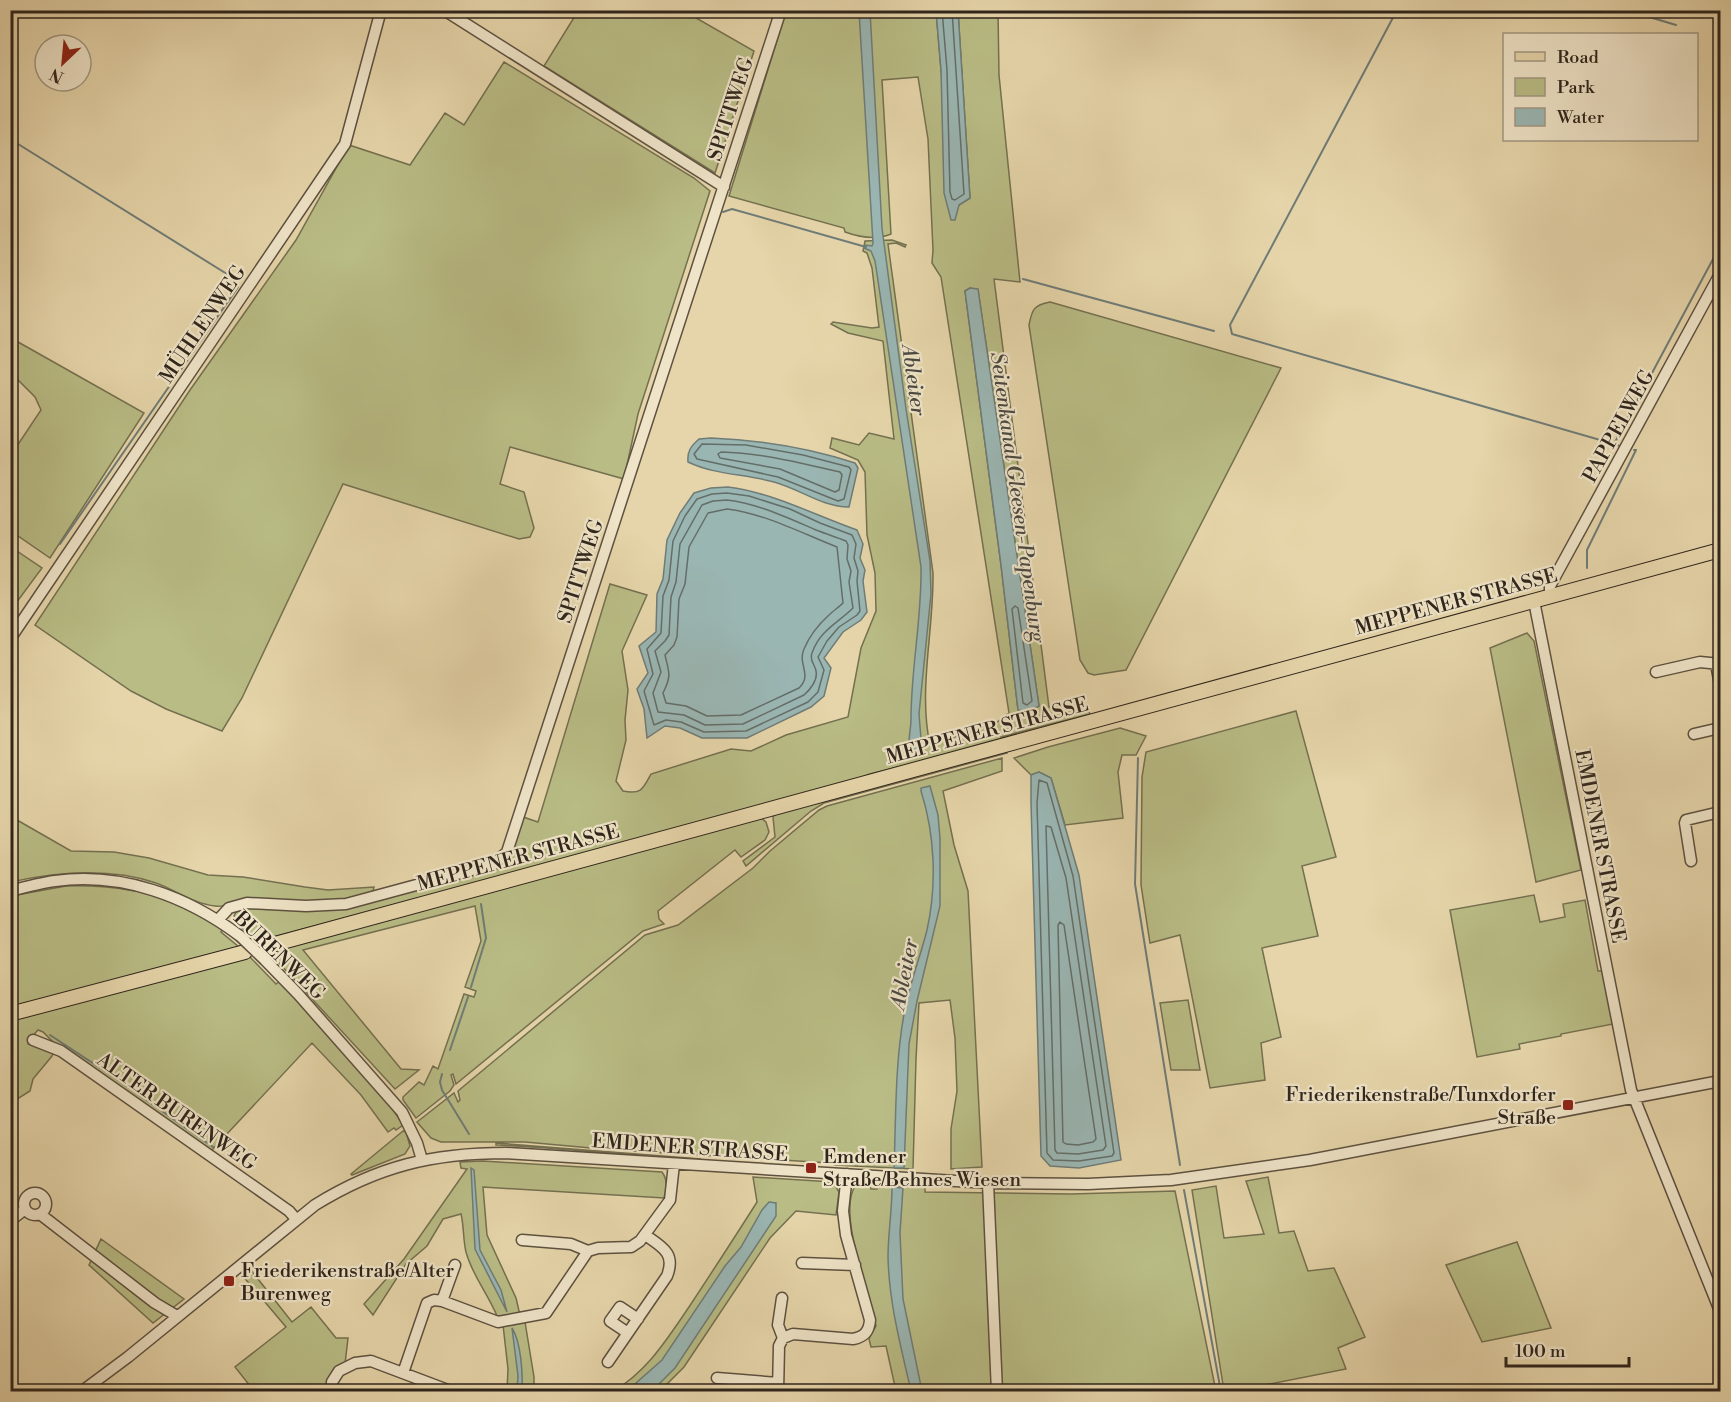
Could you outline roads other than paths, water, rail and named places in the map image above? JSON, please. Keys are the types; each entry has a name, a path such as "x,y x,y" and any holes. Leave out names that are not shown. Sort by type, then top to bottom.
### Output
{"main road":[{"name":"MEPPENER STRASSE","path":"264,953 1720,550"},
{"path":"10,1014 244,952"}],"street":[{"name":"MÜHLENWEG","path":"10,639 345,144 381,10"},
{"path":"444,10 723,187"},
{"name":"SPITTWEG","path":"218,920 229,908 247,903 306,906 346,904 494,864 507,852 781,10"},
{"name":"PAPPELWEG","path":"1550,596 1550,586 1720,274"},
{"name":"EMDENER STRASSE","path":"1534,601 1633,1098"},
{"path":"1656,672 1700,662 1718,664 1720,685"},
{"path":"1694,734 1720,729"},
{"path":"1691,861 1686,820 1720,812"},
{"name":"BURENWEG","path":"10,891 56,880 103,879 149,888 183,901 218,920 264,953 402,1112 417,1143 422,1160"},
{"name":"ALTER BURENWEG","path":"33,1040 60,1051 289,1211 296,1219"},
{"name":"EMDENER STRASSE","path":"81,1392 296,1219 336,1192 360,1180 422,1160 469,1153 506,1153 988,1183 1088,1184 1170,1180 1310,1160 1720,1081"},
{"path":"1633,1098 1720,1311"},
{"path":"522,1240 571,1244 588,1251 598,1248 632,1247 645,1235 670,1200 674,1164"},
{"path":"783,1338 793,1334 853,1339 865,1334 868,1330 870,1320 846,1235 843,1212 847,1174"},
{"path":"988,1183 997,1392"},
{"path":"10,1221 25,1209 26,1198 31,1194 39,1194 45,1198 46,1205 40,1214"},
{"path":"25,1209 30,1214 40,1214 155,1303 173,1320"},
{"path":"608,1362 667,1276 671,1265 669,1254 645,1235"},
{"path":"402,1373 426,1303 434,1300 442,1301 498,1322 519,1320 546,1313 588,1251"},
{"path":"802,1263 855,1265"},
{"path":"442,1301 455,1265"},
{"path":"717,1378 778,1387 780,1346 783,1338 778,1325 782,1298"},
{"path":"628,1334 610,1322 620,1307 638,1319"},
{"path":"332,1392 332,1382 339,1371 355,1363 370,1361 453,1392"}],"water":[{"path":"859,11 870,11 882,228 906,409 930,561 931,594 919,714 922,751 912,755 909,738 921,567 875,261 871,251 864,248 865,245 872,246 873,243"},
{"path":"936,11 958,11 970,198 959,205 955,220 951,220 944,193 941,70"},
{"path":"970,288 978,289 1039,706 1027,712 1018,710 965,291"},
{"path":"711,438 784,446 855,463 858,468 849,507 820,501 774,482 720,472 688,462 689,452 694,444 699,439"},
{"path":"728,487 778,499 857,530 863,544 860,558 865,570 863,581 867,612 861,620 843,632 824,658 831,668 824,696 811,707 747,738 702,738 680,728 665,726 647,738 644,709 637,689 648,673 639,646 656,632 657,594 663,579 667,540 680,513 694,493 711,488"},
{"path":"1039,772 1051,778 1079,875 1121,1160 1079,1168 1050,1166 1041,1156 1031,803 1031,775"},
{"path":"930,786 938,815 940,838 940,906 909,1044 904,1168 894,1168 896,1090 901,1033 909,993 927,930 932,895 932,842 921,791 921,788"},
{"path":"471,1168 474,1170 480,1250 501,1290 507,1312 475,1249"},
{"path":"892,1187 903,1188 900,1233 903,1299 922,1391 911,1391 893,1308 888,1257"},
{"path":"769,1202 776,1203 776,1216 675,1368 652,1391 627,1391 662,1360 725,1266 741,1247"},
{"path":"512,1328 522,1367 522,1391 517,1391 518,1376"}],"waterway":[{"path":"1397,10 1230,325 1232,334 1614,444"},
{"path":"1626,10 1676,25"},
{"path":"10,139 235,279 238,287 60,544"},
{"path":"723,212 732,209 866,247"},
{"path":"1620,446 1614,444 1720,246"},
{"path":"1023,279 1214,331"},
{"path":"1587,568 1587,550 1636,450 1634,450"},
{"path":"1138,758 1135,884 1180,1165"},
{"path":"471,987 486,938 481,904"},
{"path":"450,1050 468,997"},
{"path":"50,1035 213,1147"},
{"path":"442,1074 440,1082 442,1090 469,1134"},
{"path":"1184,1190 1221,1392"}],"place":[{"name":"Friederikenstraße/Tunxdorfer Straße","path":"1568,1105"},
{"name":"Emdener Straße/Behnes Wiesen","path":"811,1168"},
{"name":"Friederikenstraße/Alter Burenweg","path":"229,1281"}],"water label":[{"name":"Ableiter","path":"914,380"},
{"name":"Seitenkanal Gleesen-Papenburg","path":"1018,497"},
{"name":"Ableiter","path":"904,974"}]}
